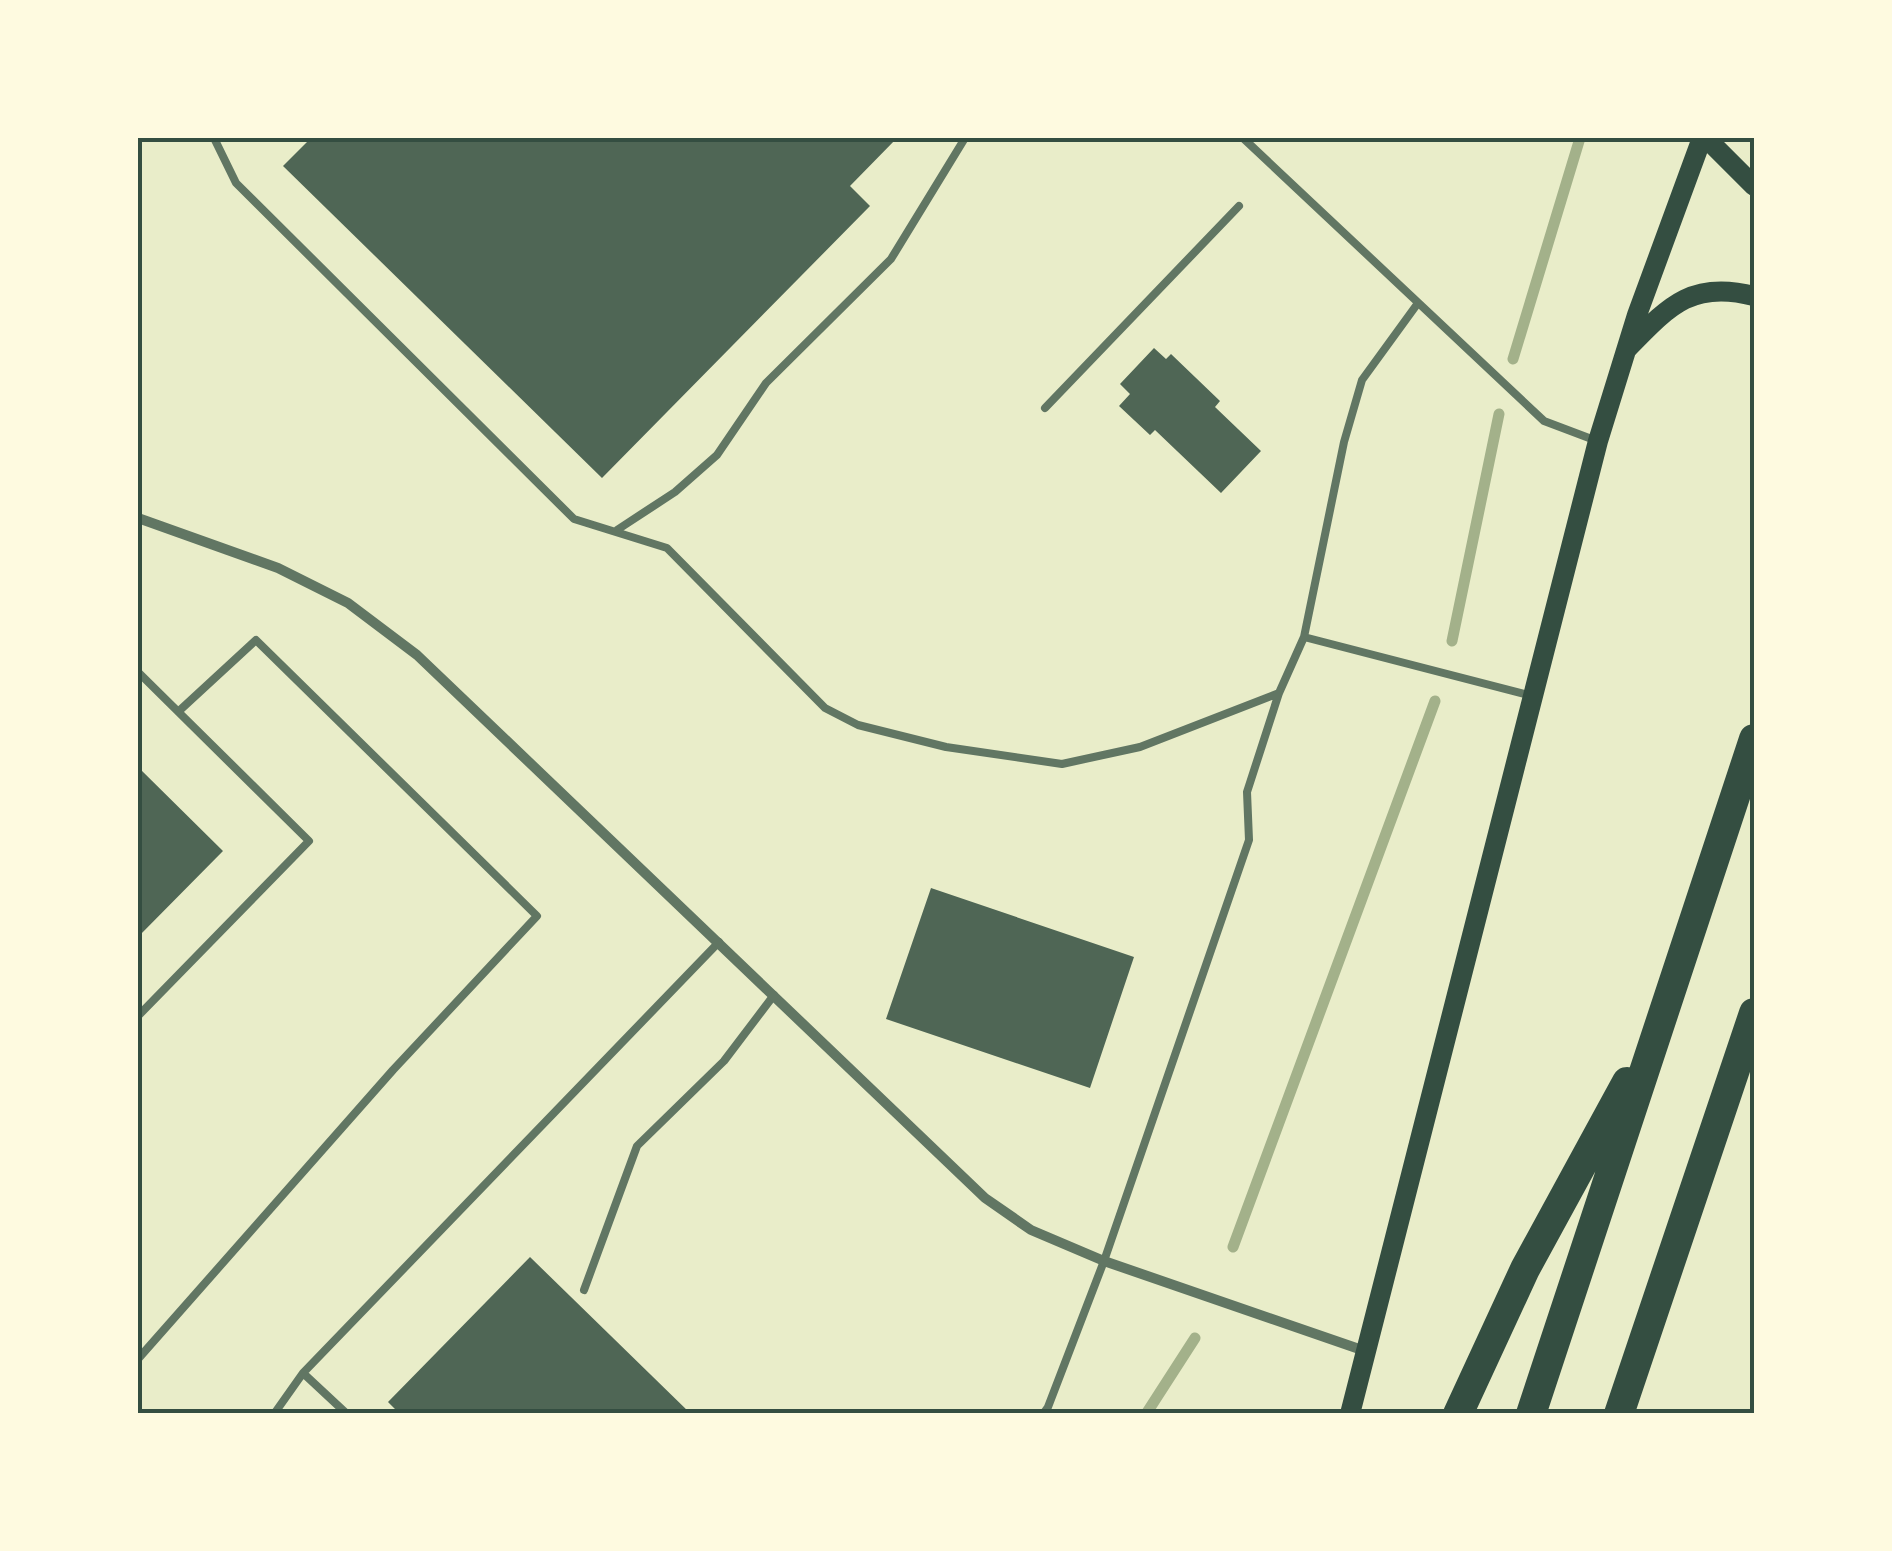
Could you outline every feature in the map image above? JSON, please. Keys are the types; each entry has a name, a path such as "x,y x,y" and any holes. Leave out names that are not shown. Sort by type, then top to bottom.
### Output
{"highway":[{"path":"1530,1414 1754,739"},
{"path":"1619,1414 1754,1013"},
{"path":"1458,1414 1525,1268 1662,1017"}],"main road":[{"path":"1350,1414 1532,696 1625,350 1704,138 1754,186"},
{"path":"1625,350 1659,316 1690,296 1720,290 1754,296"}],"street":[{"path":"138,518 278,568 348,604 417,654 986,1198 1030,1230 1366,1352"}],"lane":[{"path":"214,138 236,184 574,519 667,548 826,708 858,725 928,743 1062,764 1140,746 1279,693"},
{"path":"617,530 675,492 717,455 766,383 891,259 965,138"},
{"path":"1243,138 1544,421 1598,442"},
{"path":"1046,408 1240,206"},
{"path":"1043,1414 1104,1260 1249,840 1247,792 1279,693 1304,636 1344,442 1362,380 1418,302"},
{"path":"1304,636 1532,696"},
{"path":"138,1359 393,1070 537,916 256,640 179,712"},
{"path":"138,672 309,840 138,1016"},
{"path":"274,1414 303,1373 719,942"},
{"path":"584,1290 637,1146 724,1061 774,995"},
{"path":"303,1373 348,1414"}],"building":[{"path":"311,138 897,138 850,186 870,206 602,478 283,166"},
{"path":"1154,348 1166,359 1171,354 1220,401 1215,407 1261,451 1221,493 1155,430 1150,435 1119,406 1130,394 1120,384"},
{"path":"138,767 223,851 138,937"},
{"path":"931,888 1134,957 1090,1088 886,1019"},
{"path":"530,1257 691,1414 400,1414 388,1402"}],"waterway":[{"path":"1513,359 1580,138"},
{"path":"1452,641 1499,414"},
{"path":"1233,1247 1435,701"},
{"path":"1146,1414 1195,1338"}]}
